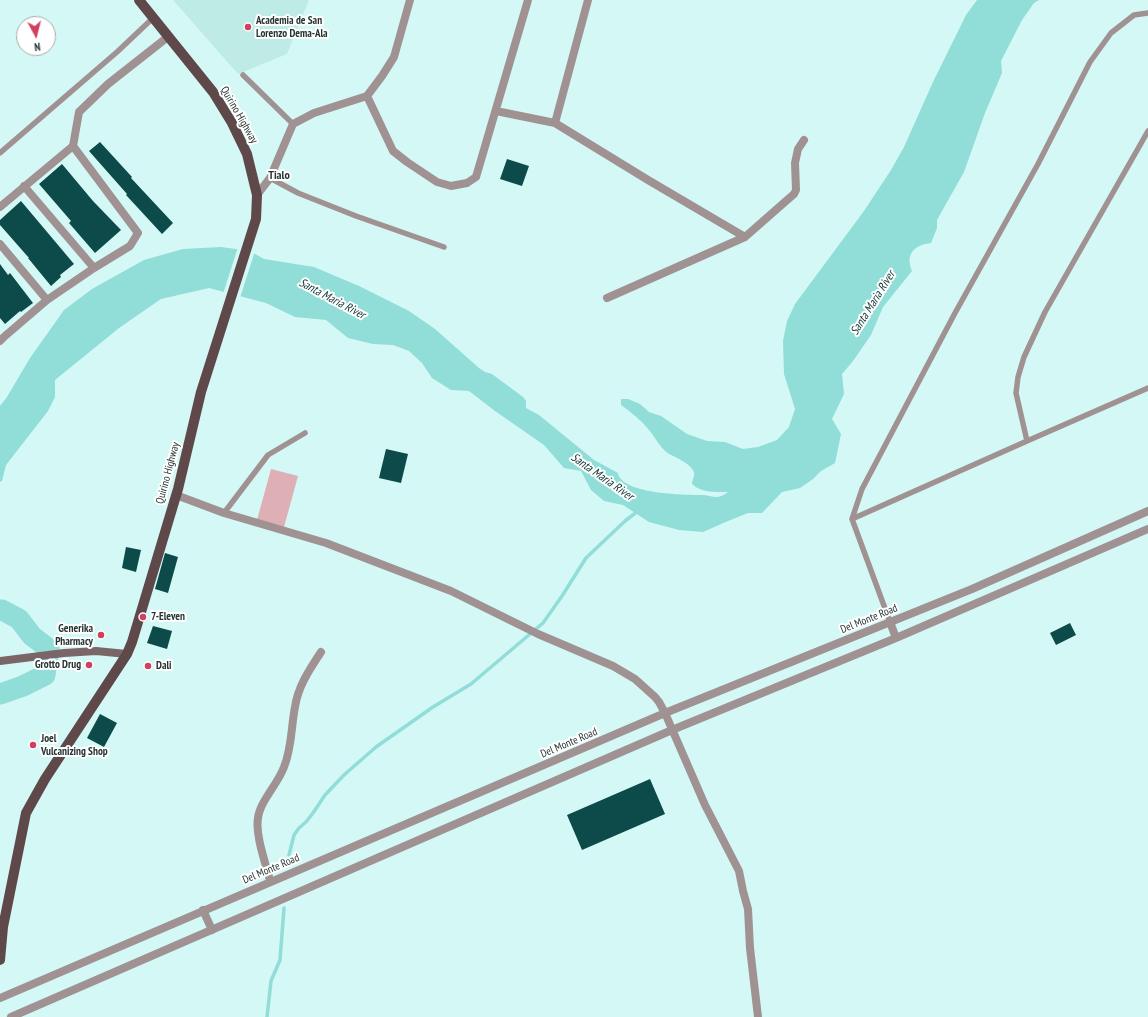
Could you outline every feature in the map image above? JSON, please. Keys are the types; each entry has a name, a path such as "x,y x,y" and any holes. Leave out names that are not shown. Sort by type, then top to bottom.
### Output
{"main road":[{"name":"Quirino Highway","path":"0,957 3,927 26,813 45,780 127,654 132,642 176,495 201,392 256,219 257,195 248,154 232,123 213,92 139,0"}],"street":[{"path":"257,195 270,178 293,124 314,113 367,96 394,57 410,0"},
{"path":"367,96 393,151 437,182 451,186 467,183 476,177 528,0"},
{"path":"555,123 588,0"},
{"path":"0,207 73,146 79,112 108,84 169,36"},
{"path":"496,111 555,123 745,237"},
{"path":"607,298 745,237 794,194 797,185 795,163 798,149 804,140"},
{"path":"2,336 48,300 94,268 130,246 138,233 73,146"},
{"path":"24,186 94,268"},
{"path":"0,244 48,300"},
{"path":"176,495 224,513 333,546 451,591 538,634 613,666 635,679 655,697 665,713 705,805 739,871 742,891 748,909 750,948 758,1017"},
{"name":"Del Monte Road","path":"0,998 665,713 972,589 1148,511"},
{"path":"11,1017 672,730 896,638 1148,530"},
{"path":"890,622 896,638"},
{"path":"0,661 64,653 96,651 127,654"},
{"path":"270,881 258,832 260,810 280,778 291,741 295,705 303,681 321,652"},
{"path":"203,910 212,930"}],"lane":[{"path":"890,622 852,519 862,489 955,313 1038,164 1090,62 1111,33 1134,15 1148,13"},
{"path":"0,153 117,52 153,18"},
{"path":"243,75 293,124"},
{"path":"1027,441 1016,393 1018,377 1024,357 1045,312 1148,131"},
{"path":"270,178 298,193 356,216 444,247"},
{"path":"852,519 1148,388"},
{"path":"224,513 268,455 305,433"}],"shaded area":[{"name":"Academia de San Lorenzo Dema-Ala","path":"173,0 309,0 287,54 238,74"},
{"path":"271,469 298,476 284,527 257,520"}],"water":[{"name":"Santa Maria River","path":"977,0 1039,0 1034,3 1022,20 1001,61 1002,73 985,113 964,172 937,220 937,228 931,243 920,246 912,251 910,255 910,265 912,271 883,307 871,335 842,374 844,394 832,419 841,434 835,463 821,471 800,488 782,492 762,513 748,513 703,532 679,530 649,522 623,505 604,501 591,490 581,471 564,468 544,445 469,391 451,390 432,378 422,363 409,351 393,345 373,344 348,338 326,320 295,317 266,303 209,288 161,299 119,328 55,380 55,397 48,411 6,465 2,481 0,482 0,406 30,358 64,310 92,289 144,260 183,249 221,247 250,251 264,259 314,267 359,286 409,311 435,329 479,368 492,374 523,397 526,401 526,408 539,415 594,460 618,473 622,480 630,485 641,489 669,494 717,497 723,495 728,492 704,490 692,484 694,472 690,466 666,452 643,423 621,405 621,399 628,399 640,404 649,412 661,416 687,434 707,441 725,442 743,449 758,447 777,440 789,427 795,409 784,374 783,341 787,321 795,304 864,211 891,170 904,147 933,82 966,15"}],"pier":[{"path":"238,247 255,251 240,298 223,294"}],"building":[{"path":"100,142 173,223 162,234 126,195 127,194 89,151"},
{"path":"507,159 529,166 522,186 500,179"},
{"path":"62,164 93,201 121,230 95,253 69,223 71,221 39,184"},
{"path":"21,201 74,264 60,275 61,277 51,286 0,225 0,220"},
{"path":"0,264 8,275 10,273 33,303 21,312 20,311 5,324 0,318"},
{"path":"386,449 408,454 401,483 379,478"},
{"path":"126,547 141,550 136,572 122,568"},
{"path":"165,553 178,557 168,593 155,589"},
{"path":"1070,623 1076,635 1056,645 1050,633"},
{"path":"153,626 172,631 167,649 147,643"},
{"path":"100,714 117,723 104,747 87,738"},
{"path":"650,779 665,814 582,850 567,815"}],"waterway":[{"path":"289,855 294,835 313,813 325,795 345,774 376,747 433,707 471,684 543,623 586,558 625,521 638,511"},
{"path":"0,610 19,619 32,636 49,649 45,675 23,686 0,694"},
{"path":"267,1017 271,981 280,960 284,908"}],"place":[{"name":"Academia de San Lorenzo Dema-Ala","path":"248,27"},
{"name":"7-Eleven","path":"143,617"},
{"name":"Generika Pharmacy","path":"101,635"},
{"name":"Grotto Drug","path":"89,665"},
{"name":"Dali","path":"148,666"},
{"name":"Joel Vulcanizing Shop","path":"33,745"}],"district":[{"name":"Tialo","path":"279,176"}]}
